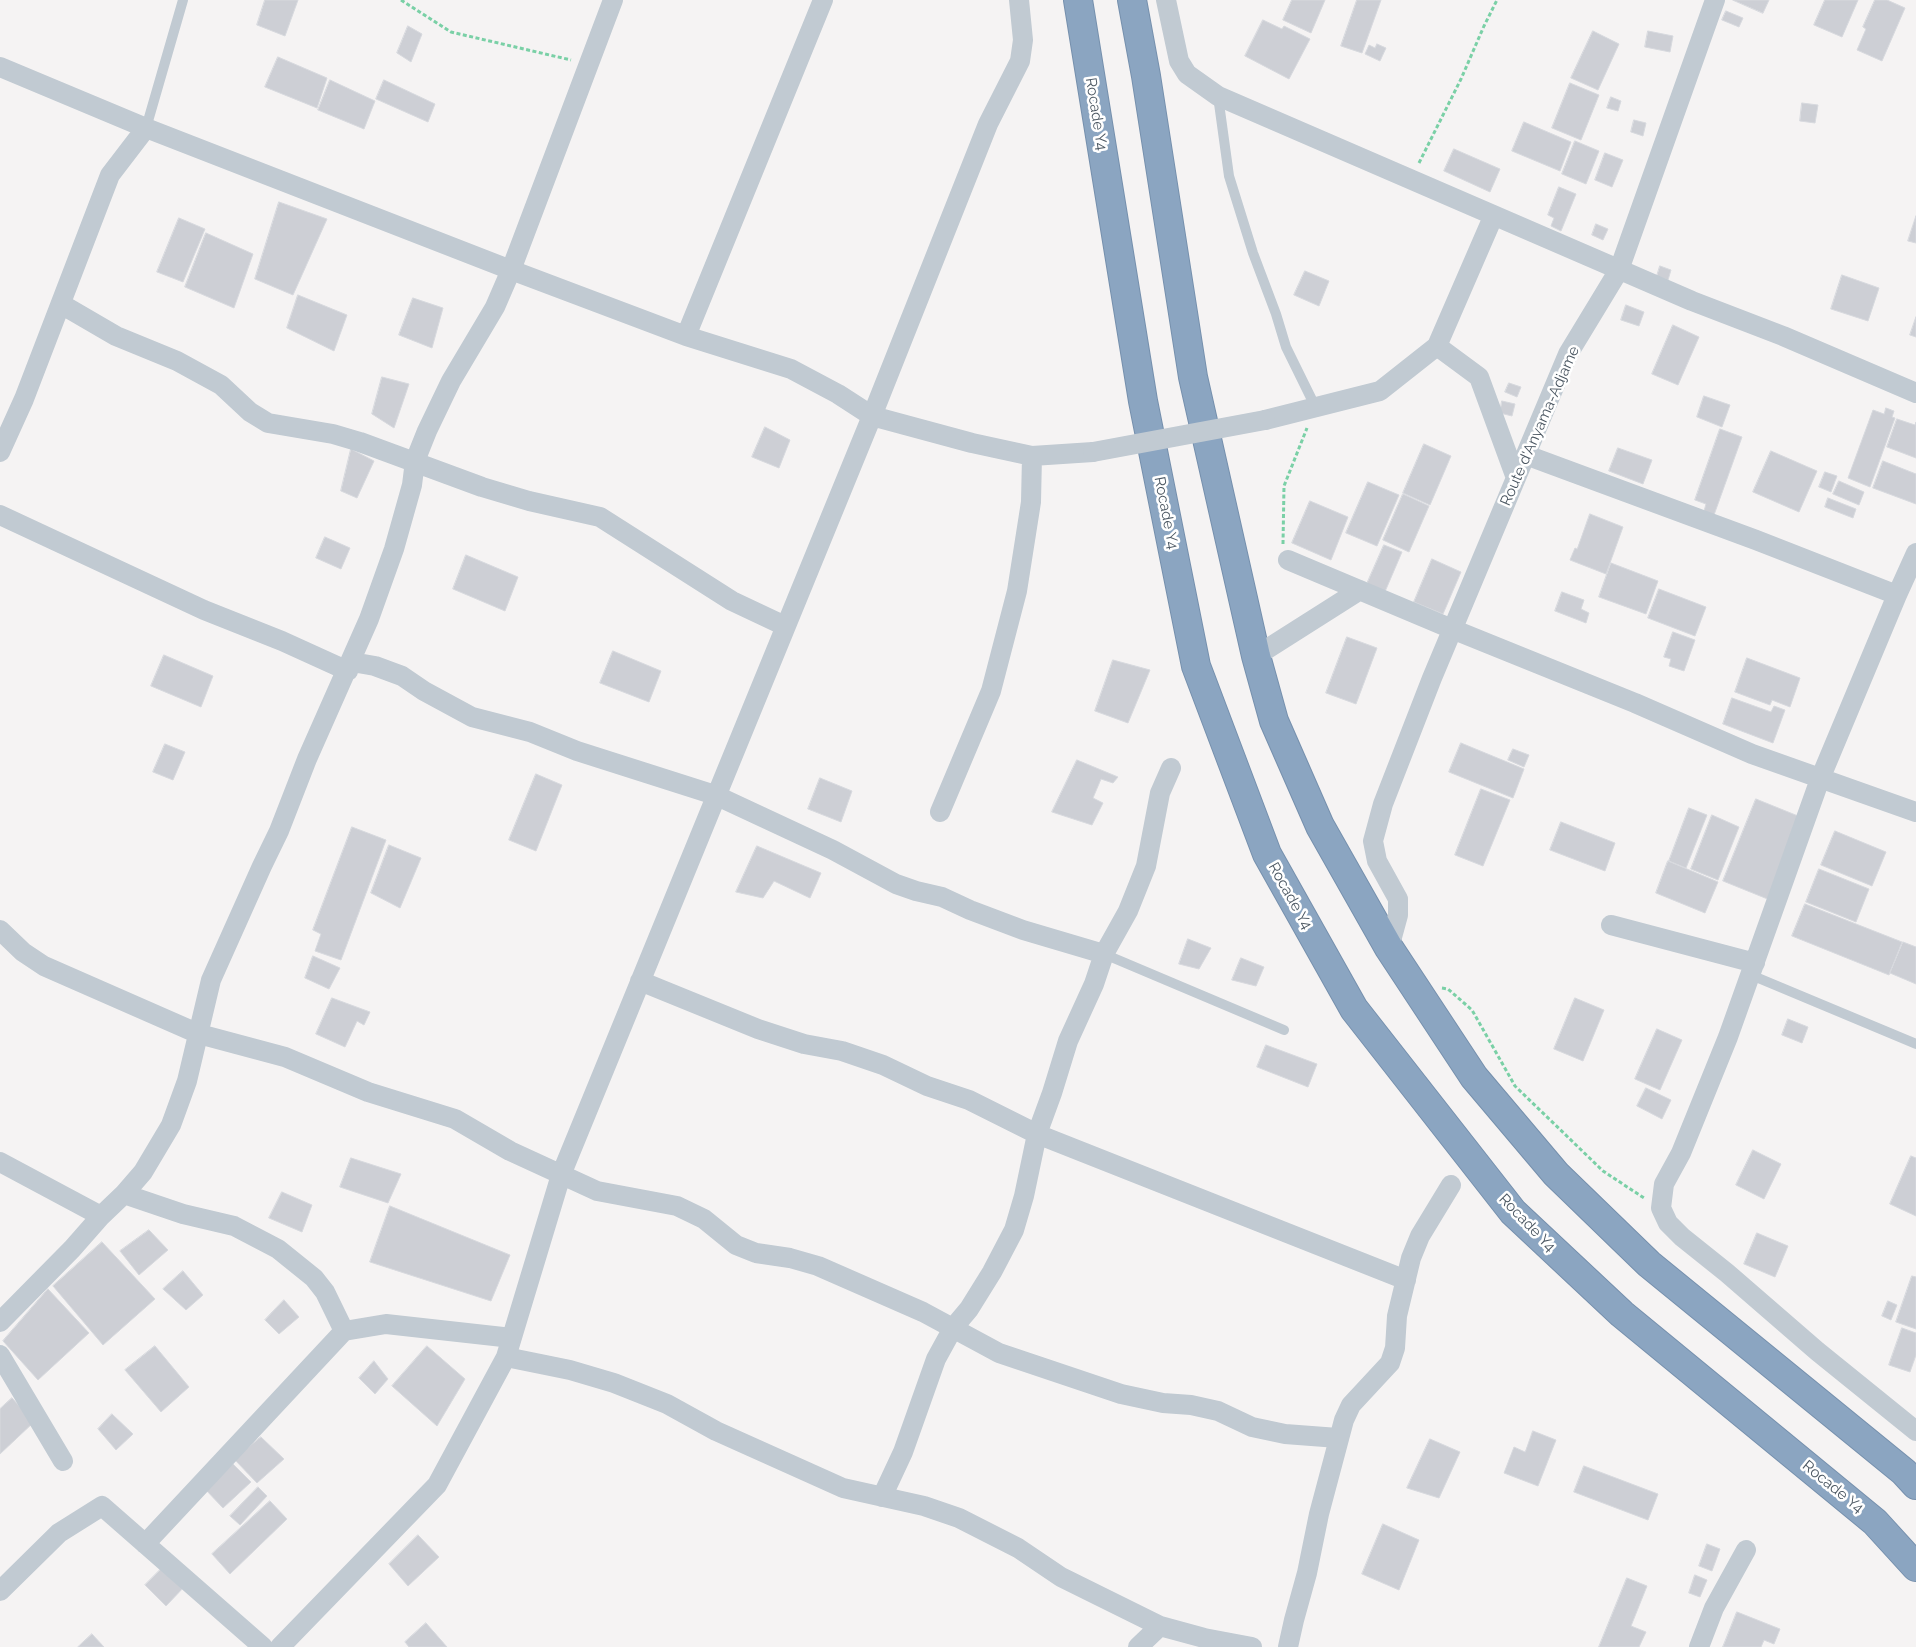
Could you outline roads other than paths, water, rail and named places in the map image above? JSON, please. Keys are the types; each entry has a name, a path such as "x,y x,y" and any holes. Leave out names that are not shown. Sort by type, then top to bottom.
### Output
{"highway":[{"name":"Rocade Y4","path":"1078,0 1143,401 1196,666 1267,854 1354,1009 1513,1212 1622,1314 1874,1522 1916,1567"},
{"path":"1132,0 1148,86 1193,377 1256,656 1274,721 1320,826 1389,948 1474,1078 1556,1174 1649,1264 1904,1472 1916,1485"}],"street":[{"path":"0,1322 72,1249 143,1172 171,1124 187,1081 211,980 279,831 307,759 370,619 394,549 412,485 415,461 451,381 495,307 511,270 613,0"},
{"path":"686,336 823,0"},
{"path":"280,1647 437,1485 506,1357 561,1175 872,416 988,124 1020,61 1022,40 1019,0"},
{"path":"1166,0 1179,61 1187,74 1218,96 1411,179 1493,217 1692,301 1792,339 1916,393"},
{"name":"Route d'Anyama-Adjame","path":"1389,948 1398,915 1398,899 1376,861 1373,841 1383,804 1452,629 1568,354 1620,270 1715,0"},
{"path":"0,67 146,128 511,270 686,336 792,369 838,394 872,416 972,443 1032,456 1093,452 1265,420 1380,391 1437,346 1493,217"},
{"path":"0,452 24,399 110,174 146,128"},
{"path":"61,304 116,336 177,361 221,385 250,412 268,423 342,437 415,461 482,487 530,501 600,517 732,600 785,626"},
{"path":"1437,346 1479,377 1516,478"},
{"path":"1526,454 1897,595"},
{"path":"940,812 990,691 1017,591 1031,502 1032,456"},
{"path":"0,514 204,610 350,667 375,666 402,676 424,691 472,718 530,732 577,751 716,795 833,850 896,884 942,897 1023,930 1104,954"},
{"path":"1916,553 1820,779 1753,969 1698,1114 1681,1153 1664,1184 1661,1208 1668,1223 1682,1237 1916,1432"},
{"path":"1288,560 1635,703 1752,754 1820,779 1914,809"},
{"path":"1256,656 1360,590"},
{"path":"882,1496 903,1452 936,1359 953,1328 969,1309 992,1272 1014,1230 1024,1196 1036,1134 1052,1093 1068,1042 1094,984 1104,954 1128,911 1146,866 1160,793 1171,768"},
{"path":"1611,925 1753,969"},
{"path":"0,930 23,952 44,966 199,1034 285,1057 368,1092 455,1119 510,1151 597,1191 635,1200 677,1206 704,1219 736,1245 756,1253 790,1258 818,1266 923,1312 999,1353 1121,1394 1163,1403 1191,1405 1218,1411 1252,1427 1285,1434 1338,1438"},
{"path":"640,981 758,1029 804,1044 842,1051 882,1065 927,1086 969,1100 1036,1134 1406,1280"},
{"path":"0,1162 101,1216"},
{"path":"1288,1647 1334,1464 1338,1438 1351,1405 1390,1363 1395,1348 1397,1316 1411,1258 1420,1236 1451,1185"},
{"path":"124,1194 183,1214 234,1226 278,1249 314,1278 325,1292 344,1331"},
{"path":"145,1544 344,1331 386,1324 512,1338"},
{"path":"0,1356 63,1461"},
{"path":"506,1357 570,1370 614,1383 667,1404 716,1431 843,1488 924,1506 959,1518 1018,1548 1061,1577 1160,1626 1204,1638 1252,1647"},
{"path":"0,1591 59,1533 102,1506 263,1647"},
{"path":"1700,1647 1714,1608 1746,1550"},
{"path":"1138,1647 1160,1626"}],"lane":[{"path":"146,128 183,0"},
{"path":"1218,96 1229,176 1253,253 1286,347 1315,406"},
{"path":"1104,954 1284,1030"},
{"path":"1753,969 1916,1044"}]}
